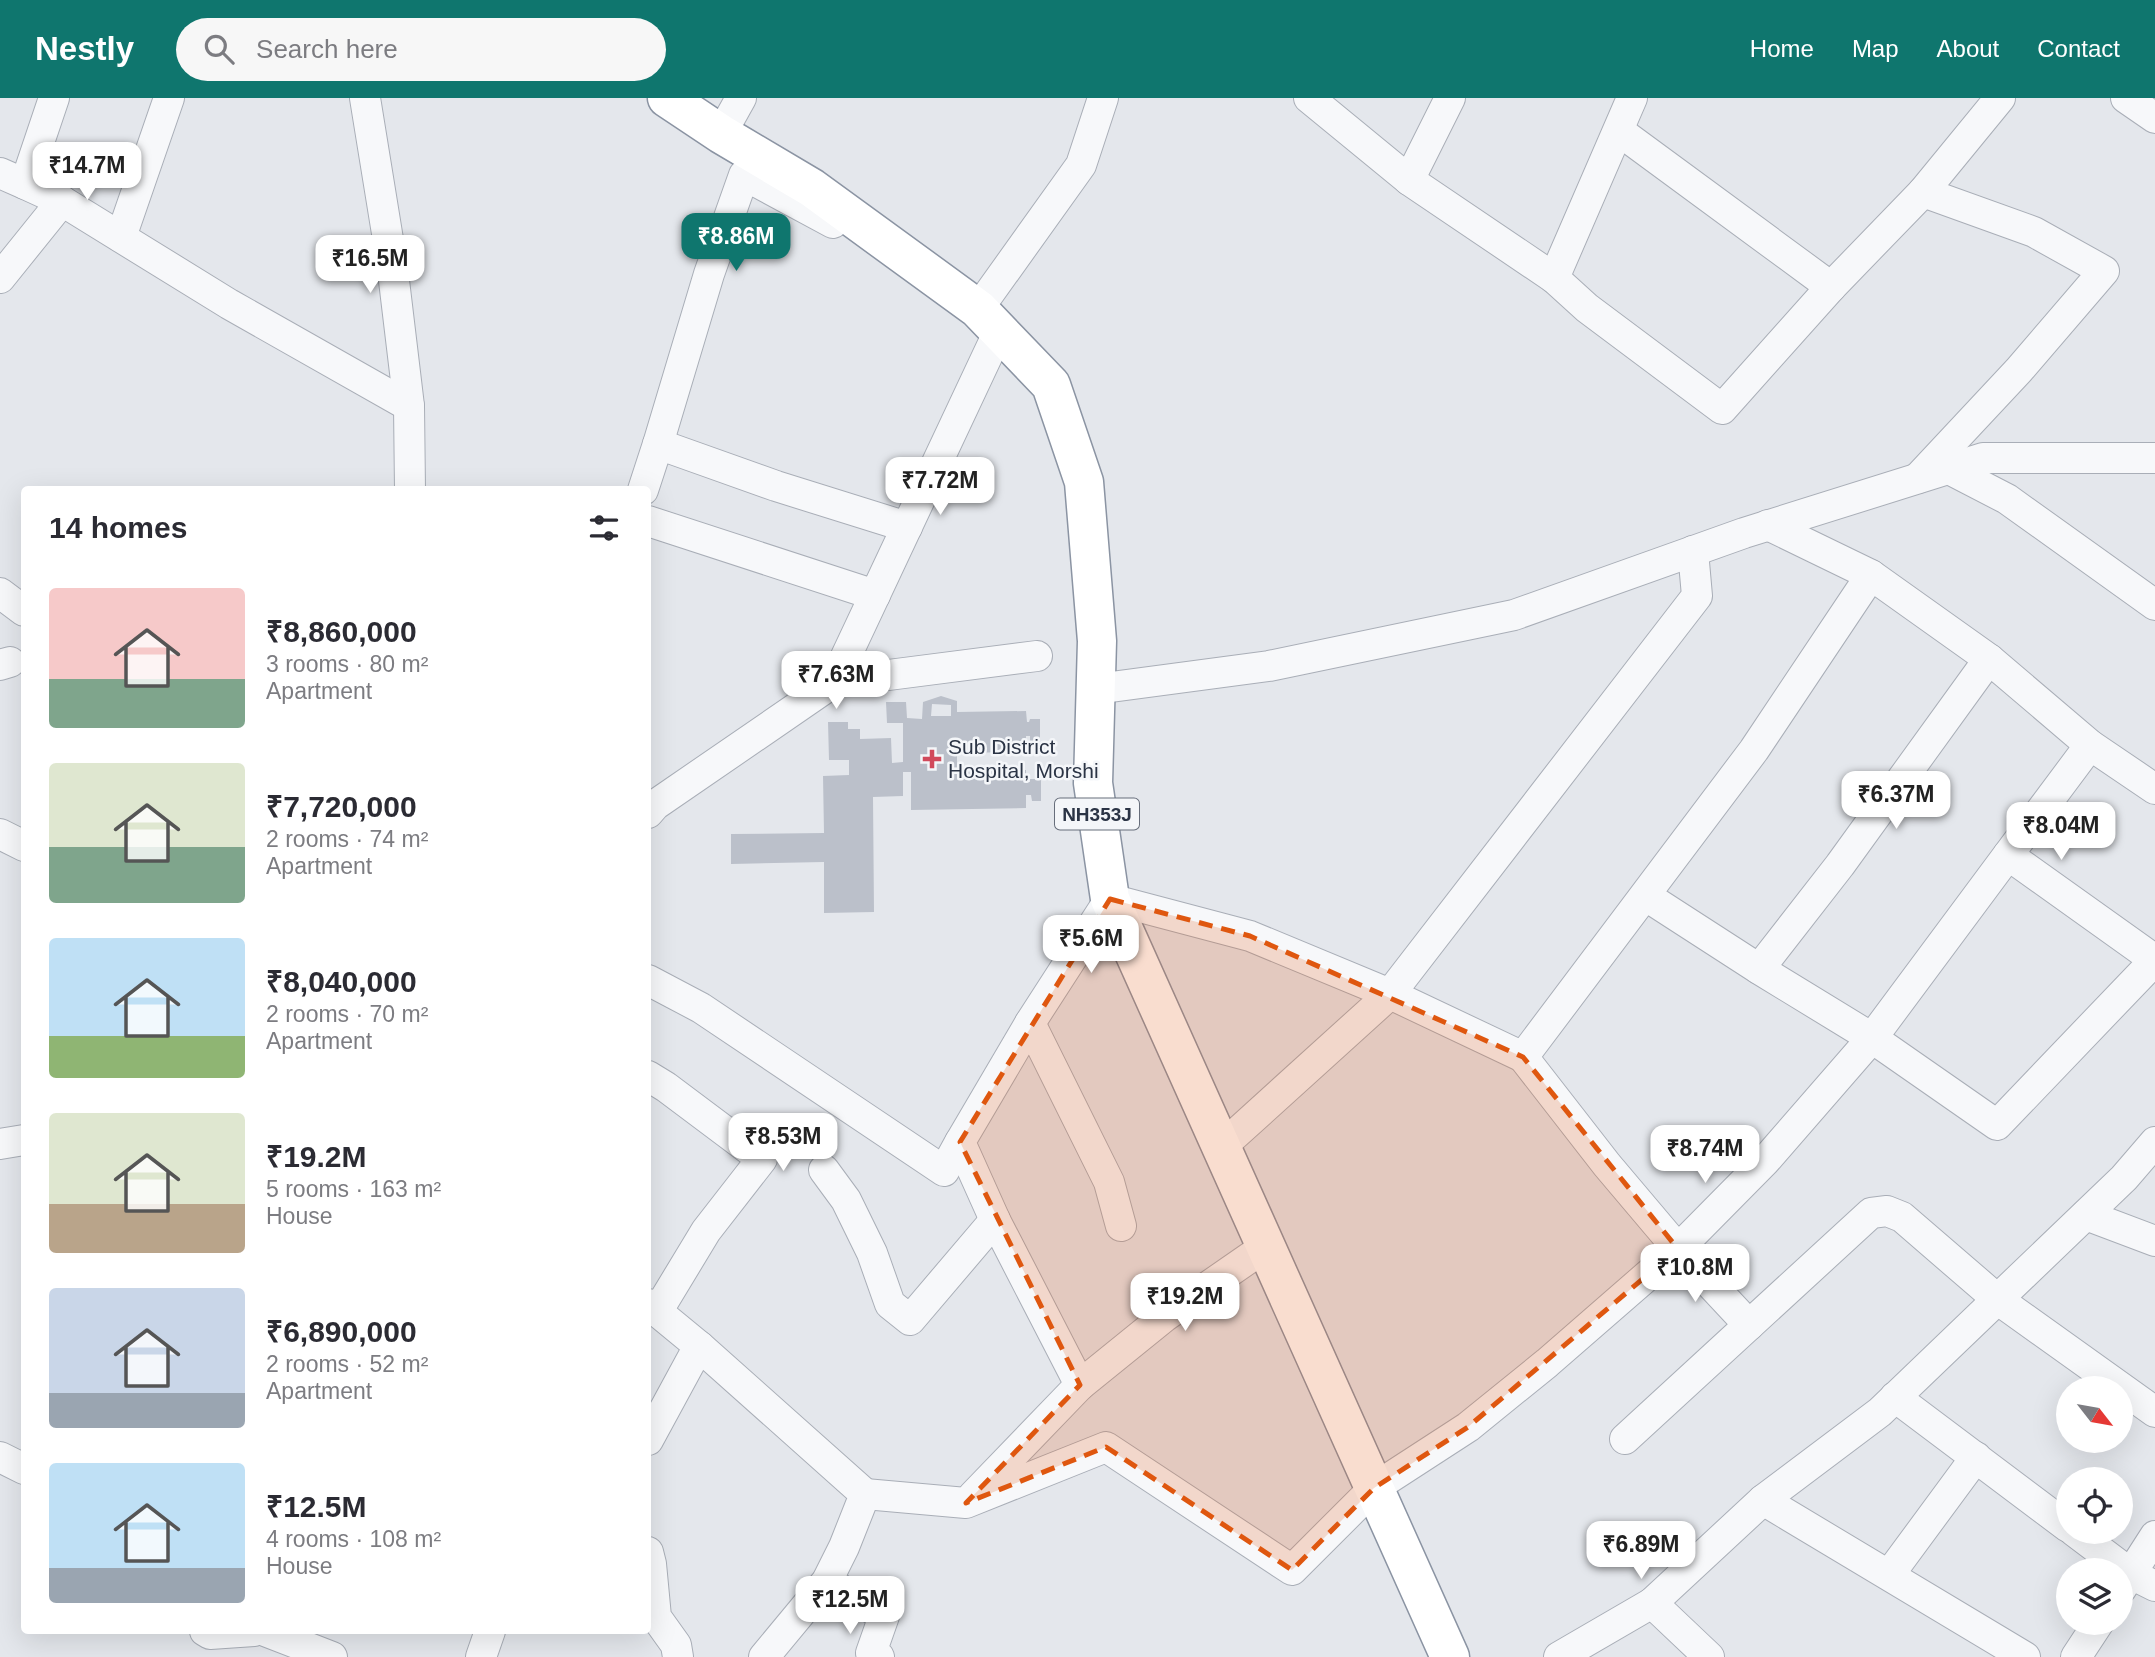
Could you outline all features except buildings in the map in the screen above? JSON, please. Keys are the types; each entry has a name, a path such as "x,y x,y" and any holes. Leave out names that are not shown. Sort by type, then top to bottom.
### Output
{"highway":[{"name":"NH353J","path":"667,98 721,134 812,188 844,211 989,320 1051,385 1084,482 1097,641 1093,783 1110,900 1450,1657"}],"street":[{"path":"54,98 13,178 62,201 229,304 409,406"},
{"path":"121,237 169,98"},
{"path":"365,98 392,264 409,406 410,486"},
{"path":"721,134 741,98"},
{"path":"834,682 907,527 989,320 1081,164 1103,98"},
{"path":"1309,98 1409,180 1554,278 1587,308 1722,409 1831,287 1923,192 2000,98"},
{"path":"1409,180 1450,98"},
{"path":"1554,278 1632,98"},
{"path":"2126,98 2155,118"},
{"path":"1619,131 1831,287"},
{"path":"644,486 709,274 744,175 833,223 844,211"},
{"path":"1918,478 2020,370 2104,271 2034,232 1923,192"},
{"path":"0,278 62,201"},
{"path":"658,444 776,486 907,527"},
{"path":"1096,690 1269,666 1514,615 1768,525 1983,458 2155,458"},
{"path":"1950,469 2007,499 2155,606"},
{"path":"651,522 875,595"},
{"path":"1768,525 1871,575 1989,659 2090,744 2152,781"},
{"path":"1220,1148 1390,994 1697,596 1693,551"},
{"path":"1523,1057 1754,750 1871,575"},
{"path":"0,593 21,609"},
{"path":"651,810 834,682 1037,656"},
{"path":"1759,969 1840,865 1989,659"},
{"path":"651,1078 762,1158 652,1308 699,1346 865,1494 966,1503 1106,1447 1292,1570 1374,1488 1468,1427 1547,1363 1678,1249 1765,1161 1872,1038 2090,744"},
{"path":"0,834 21,844"},
{"path":"1646,896 1872,1038 1997,1125 2155,960 2008,855"},
{"path":"651,982 701,1008 944,1171 1030,1023 1110,900 1250,936 1390,994 1523,1057 1607,1165 1678,1249 1749,1325"},
{"path":"1030,1023 1109,1182 1121,1226"},
{"path":"0,1144 21,1140"},
{"path":"960,1142 995,1220 1080,1385"},
{"path":"1559,1657 1652,1603 1763,1500 1856,1431 2086,1215 2124,1178 2155,1142"},
{"path":"824,1170 851,1210 872,1253 890,1304 910,1320 995,1220"},
{"path":"1625,1439 1871,1213 1887,1211 1902,1217 1997,1299 2155,1412"},
{"path":"2086,1215 2155,1241"},
{"path":"966,1503 1080,1385 1164,1317 1265,1247"},
{"path":"651,1434 699,1346"},
{"path":"1895,1397 2056,1518"},
{"path":"1889,1576 1976,1457"},
{"path":"764,1657 827,1581 865,1494"},
{"path":"1763,1500 2025,1657"},
{"path":"2090,1544 2136,1583 2155,1536"},
{"path":"651,1564 656,1617 676,1645 678,1657"},
{"path":"827,1581 884,1616 871,1653 879,1657"},
{"path":"1652,1603 1709,1657"},
{"path":"273,1634 332,1657"},
{"path":"481,1657 489,1634"},
{"path":"2076,1657 2090,1635"}],"highlighted area":[{"path":"1110,899 1250,936 1523,1057 1678,1249 1468,1427 1374,1488 1292,1570 1106,1447 966,1503 1080,1385 960,1142"}],"place":[{"name":"Sub District Hospital, Morshi","path":"932,759"}]}
